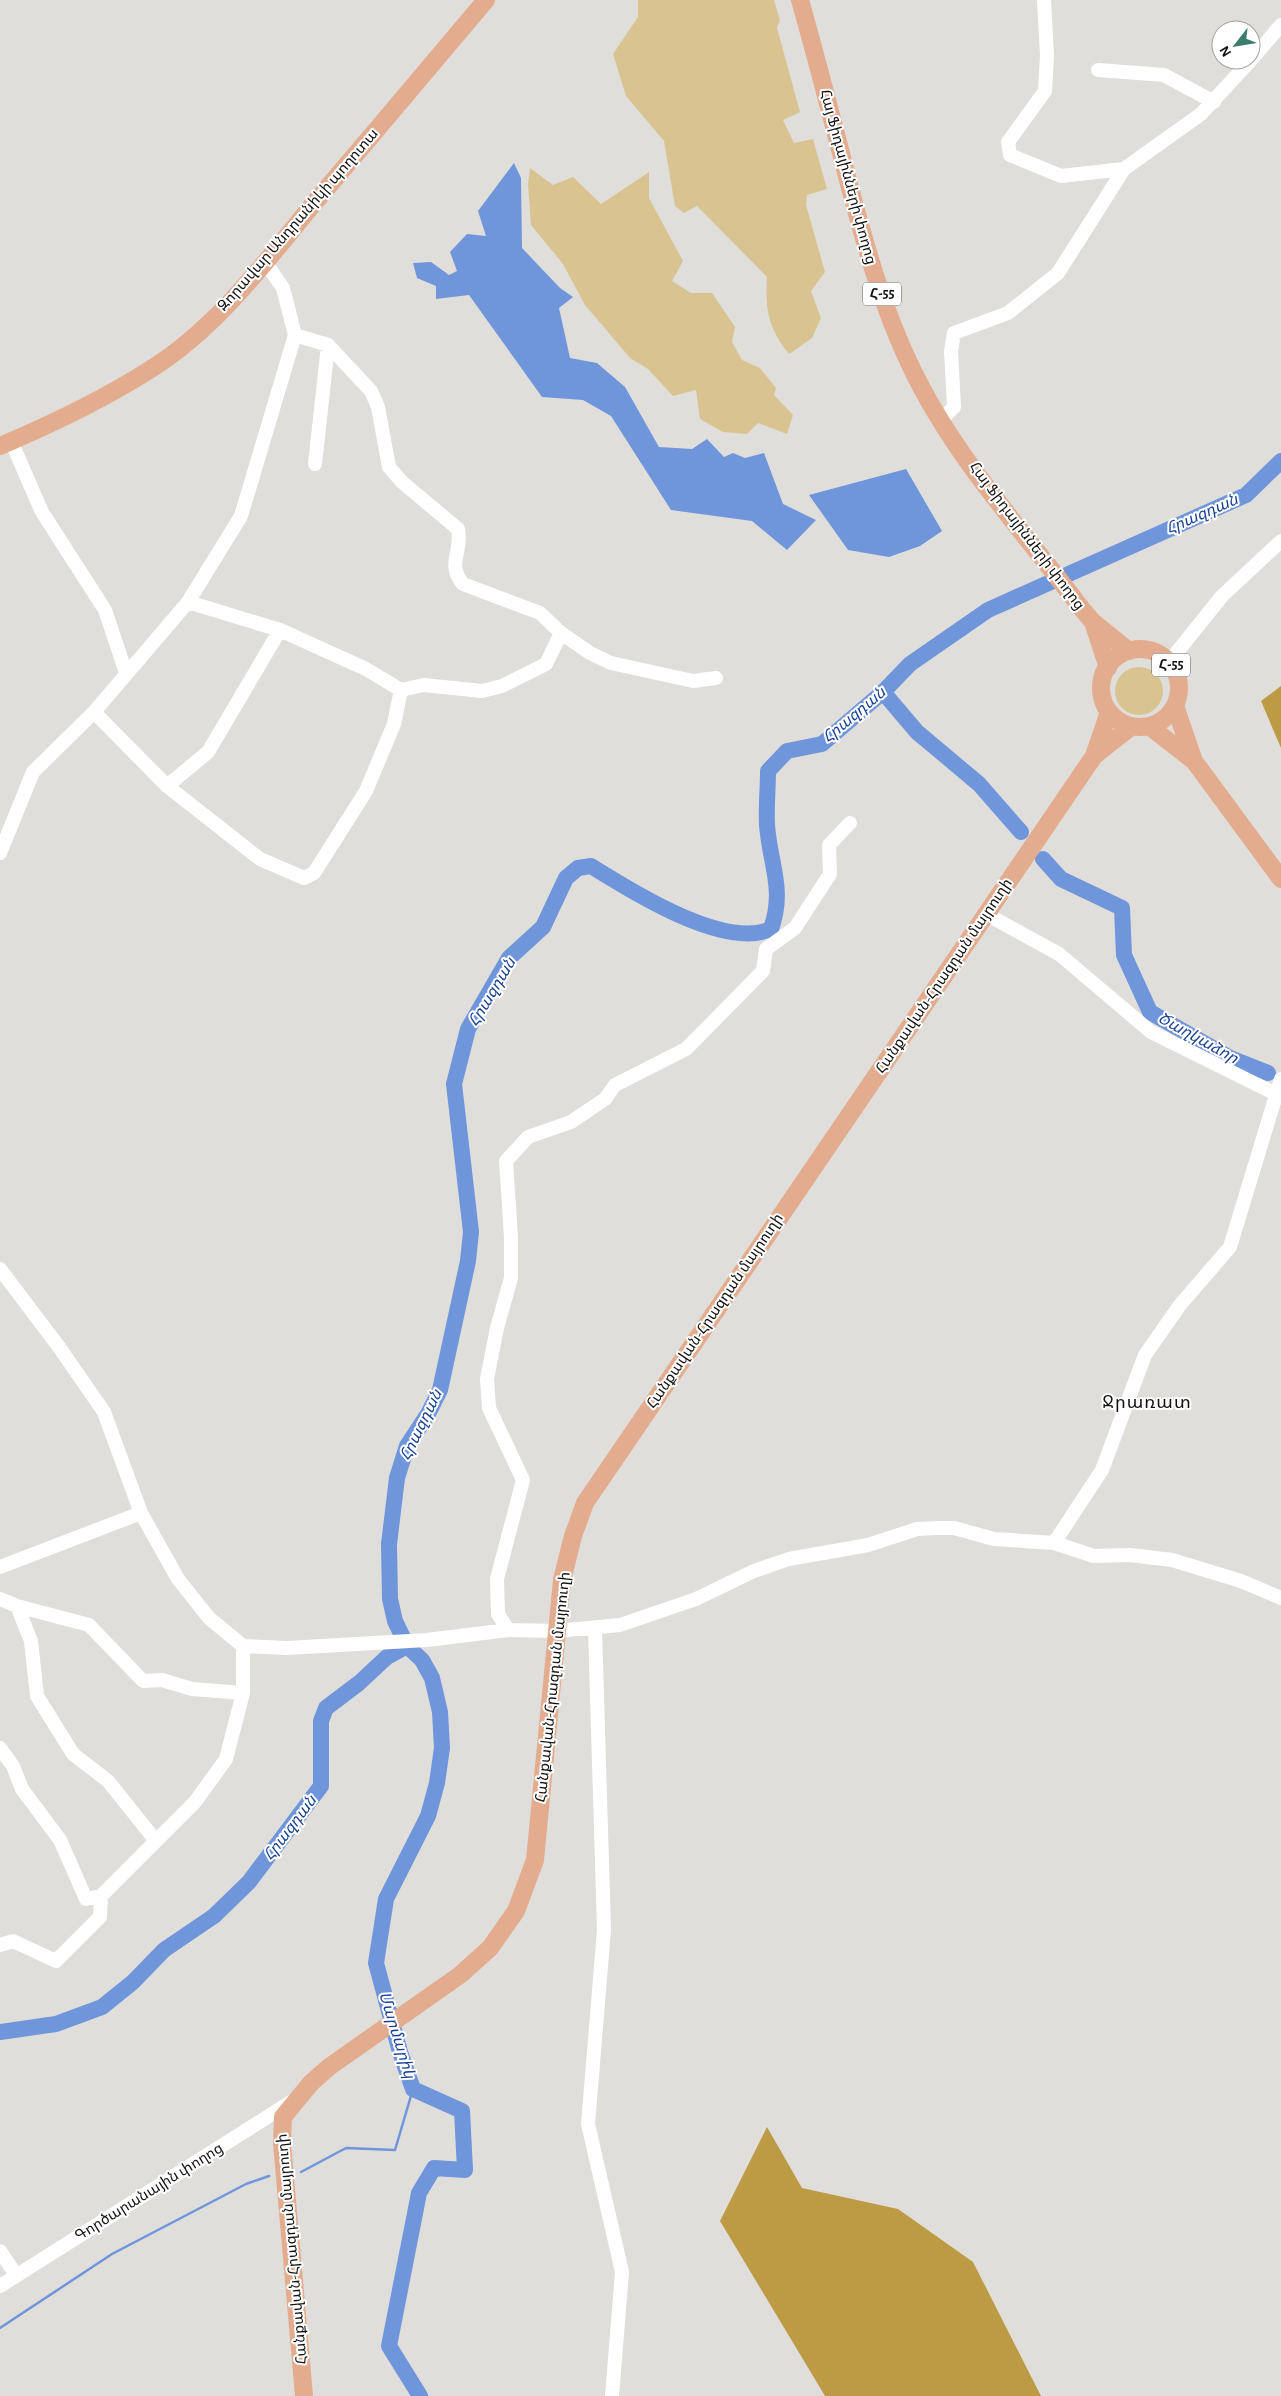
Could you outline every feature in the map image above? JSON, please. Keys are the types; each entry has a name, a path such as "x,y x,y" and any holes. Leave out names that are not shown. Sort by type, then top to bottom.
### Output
{"main road":[{"name":"Զորավար Անդրանիկի պողոտա","path":"6,444 58,420 152,369 189,340 224,307 265,262 486,0"},
{"name":"Հայ Ֆիդայինների փողոց","path":"800,0 867,254 898,338 915,376 941,420 980,476 1082,608 1093,622 1129,651"},
{"name":"Հայ Ֆիդայինների փողոց","path":"1093,622 1108,668"},
{"name":"Հ-55","path":"1129,651 1146,650 1162,656 1169,662 1179,683 1176,706 1194,761 1281,879"},
{"path":"1109,712 1102,693 1102,680 1108,668 1120,655 1129,651"},
{"path":"1141,726 1160,722 1176,706"},
{"name":"Հ-55","path":"1109,712 1116,718 1141,726 1194,761"},
{"name":"Հանքավան-Հրազդան մայրուղի","path":"304,2396 282,2143 283,2117 311,2083 349,2053 460,1975 490,1948 516,1911 535,1860 562,1580 573,1536 585,1503 1094,756 1109,712"},
{"name":"Հանքավան-Հրազդան մայրուղի","path":"1094,756 1141,726"}],"street":[{"path":"1044,0 1047,55 1045,91 1008,142 1010,155 1061,176 1124,169"},
{"path":"1261,49 1281,26"},
{"path":"1098,70 1164,75 1214,102"},
{"path":"941,420 954,408 951,351 954,332 1008,313 1058,273 1124,169 1201,114 1242,70"},
{"path":"0,853 33,772 94,712 188,602 241,516 296,335 283,288 265,262"},
{"path":"296,335 328,345 371,391 378,407 389,467 402,482 458,529 461,540 454,568 455,575 463,584 540,613 561,633 590,653 611,663 693,681 716,678"},
{"path":"315,464 328,345"},
{"path":"6,444 42,512 105,610 126,674"},
{"path":"1169,662 1222,596 1281,540"},
{"path":"188,602 280,630 366,669 401,690 424,685 482,692 502,686 546,664 561,633"},
{"path":"167,786 208,752 280,630"},
{"path":"94,712 167,786 260,859 304,878 314,873 366,791 394,724 401,690"},
{"path":"508,1630 498,1614 497,1579 523,1480 489,1408 487,1379 497,1328 511,1278 511,1238 506,1161 528,1137 571,1122 606,1099 615,1085 686,1049 763,971 766,949 795,928 830,874 829,845 850,823"},
{"path":"986,914 1059,954 1150,1032 1278,1095"},
{"path":"1054,1543 1102,1470 1145,1355 1180,1305 1230,1246 1278,1095 1281,1079"},
{"path":"1,1274 60,1346 104,1412 140,1513 178,1578 209,1618 243,1646 287,1648 428,1640 508,1630 556,1631 595,1629 620,1625 696,1599 754,1571 789,1559 868,1545 917,1529 954,1528 994,1539 1054,1543 1094,1556 1130,1555 1172,1560 1241,1581 1281,1598"},
{"path":"0,1567 140,1513"},
{"path":"0,1599 17,1606 89,1625 142,1681 162,1680 192,1689 243,1693"},
{"path":"17,1606 31,1641 36,1696 73,1754 108,1781 156,1841"},
{"path":"595,1629 604,1930 588,2124 622,2272 612,2396"},
{"path":"0,1748 13,1766 22,1789 60,1840 86,1899 101,1896 195,1802 226,1759 243,1693 243,1646"},
{"path":"0,1945 13,1941 56,1960 100,1917 101,1896"},
{"name":"Գործարանային փողոց","path":"0,2286 297,2098"},
{"path":"0,2250 16,2275"}],"shaded area":[{"path":"638,0 774,0 780,20 777,28 800,112 783,120 794,143 813,139 827,189 807,195 806,205 825,272 811,291 821,318 812,338 789,354 776,336 769,318 767,277 697,206 684,213 675,206 664,141 626,96 613,54 638,17"},
{"path":"530,168 553,185 573,177 601,204 649,172 649,198 683,261 672,281 691,293 712,293 735,327 732,342 742,360 760,368 776,388 774,395 793,415 787,434 758,423 747,434 723,432 700,419 696,390 673,396 648,369 630,358 585,305 563,264 531,225 528,185"},
{"path":"1134,667 1144,667 1156,674 1163,686 1163,696 1156,708 1144,715 1134,715 1126,711 1119,704 1115,696 1115,686 1119,678 1126,671"},
{"path":"1281,686 1281,748 1261,701"},
{"path":"767,2127 802,2188 898,2209 973,2262 1041,2396 825,2396 720,2221"}],"water":[{"path":"514,163 521,178 522,248 560,288 573,297 559,308 570,358 597,363 625,387 659,447 692,449 707,439 724,457 733,453 745,458 764,453 783,504 816,520 787,550 752,521 671,510 611,416 583,400 542,397 469,295 436,299 436,286 417,278 413,263 431,262 449,275 457,271 450,252 467,234 486,236 478,211"},
{"path":"906,469 942,531 920,546 889,557 848,550 809,495"}],"waterway":[{"name":"Հրազդան","path":"420,2396 389,2346 419,2193 434,2168 465,2170 462,2111 413,2089 400,2052 376,1963 386,1899 428,1816 437,1783 442,1748 440,1712 432,1678 422,1660 407,1646 395,1621 390,1599 389,1544 397,1478 407,1446 428,1414 440,1390 468,1261 471,1232 454,1084 468,1029 509,958 543,927 566,878 578,868 591,866 653,902 678,915 704,925 729,932 751,933 771,929 777,902 777,889 767,825 768,771 787,751 822,744 883,692 910,664 988,610 1246,495 1281,461"},
{"name":"Ծաղկաձոր","path":"883,692 917,732 979,784 1021,832"},
{"name":"Ծաղկաձոր","path":"1043,859 1061,879 1122,908 1124,955 1150,1012 1230,1058 1268,1073"},
{"name":"Հրազդան","path":"0,2032 56,2024 102,2007 133,1982 164,1950 214,1916 249,1882 321,1786 321,1721 326,1708 359,1683 387,1657 407,1646"},
{"path":"301,2172 346,2148 395,2150 413,2089"},
{"path":"0,2328 112,2254 246,2184 269,2176"}],"district":[{"name":"Ջրառատ","path":"1147,1403"}],"water label":[{"name":"Մարմարիկ","path":"397,2035"}]}
